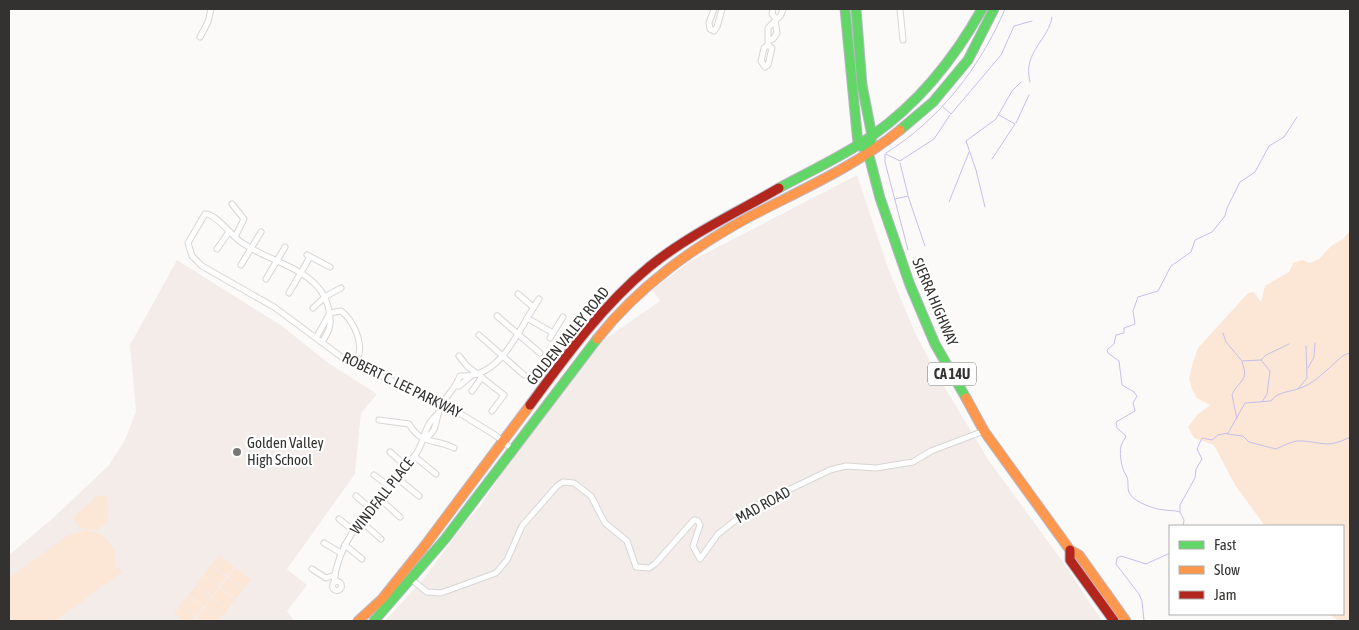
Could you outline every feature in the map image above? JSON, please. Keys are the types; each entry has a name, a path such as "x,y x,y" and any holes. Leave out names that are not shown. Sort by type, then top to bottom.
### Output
{"main road":[{"path":"845,9 858,144 868,152"},
{"name":"SIERRA HIGHWAY","path":"856,9 862,85 872,136 868,152 878,191 910,285 935,344 984,431 1070,550 1079,555 1126,621"},
{"name":"GOLDEN VALLEY ROAD","path":"358,621 382,598 423,548 582,335 620,294 649,267 681,244 735,212 814,171 872,136 909,106 937,78 965,40 982,9"},
{"name":"GOLDEN VALLEY ROAD","path":"374,621 411,579 592,343 628,303 656,278 691,252 757,214 820,182 908,126 949,85 984,32 994,9"},
{"name":"SIERRA HIGHWAY","path":"1070,550 1070,560 1114,621"}],"street":[{"path":"200,37 208,22 211,9"},
{"path":"714,9 708,23 710,29 714,30 717,27 722,9"},
{"path":"773,9 772,14 775,19 777,33 774,40 768,42 766,37 768,28 775,19 781,14 783,9"},
{"path":"900,9 903,40"},
{"path":"232,204 244,219 235,237"},
{"name":"ROBERT C. LEE PARKWAY","path":"229,232 213,215 206,214 188,243 192,256 202,266 274,307 347,361 443,404 502,440 512,449"},
{"path":"218,250 229,232 251,248 301,273 320,287 326,296 332,325 322,342"},
{"path":"241,265 262,232"},
{"path":"266,279 285,247"},
{"path":"290,293 308,256 330,267"},
{"path":"313,308 326,296 341,288"},
{"path":"518,294 533,307"},
{"path":"472,391 480,376 501,356 519,334 539,299"},
{"path":"330,313 341,311 347,315 361,346 359,354"},
{"path":"316,338 330,313"},
{"path":"498,316 540,353"},
{"path":"527,318 552,335 563,317"},
{"path":"479,335 524,375"},
{"path":"459,356 480,376 504,394 492,411"},
{"name":"WINDFALL PLACE","path":"334,582 341,553 345,545 370,508 414,456 423,440 431,435 438,422 438,414 455,386 459,386 470,377 480,376"},
{"path":"379,420 409,424 414,433 423,440 443,442 454,448"},
{"name":"MAD ROAD","path":"411,579 427,592 441,593 496,573 507,560 522,526 557,486 563,482 574,483 591,496 605,523 627,541 636,567 649,568 655,564 694,520 698,521 700,525 693,546 700,558 718,534 751,508 830,470 846,466 876,468 913,462 931,452 984,431"},
{"path":"390,452 406,466"},
{"path":"414,456 436,474"},
{"path":"374,475 389,486"},
{"path":"396,477 419,496"},
{"path":"356,496 370,508"},
{"path":"379,498 400,517"},
{"path":"339,519 354,531"},
{"path":"360,521 381,538"},
{"path":"324,543 341,553"},
{"path":"345,545 362,558"},
{"path":"312,569 326,578 335,575"}],"shaded area":[{"path":"857,175 888,268 915,333 939,378 989,461 1063,562 1102,621 385,621 425,577 467,520 479,508 499,477 584,363 605,339 660,301 652,290 689,262"},
{"path":"1350,231 1350,621 1339,621 1330,615 1344,615 1344,525 1264,525 1235,485 1214,445 1194,438 1188,427 1197,415 1210,405 1197,398 1189,379 1198,348 1248,293 1254,292 1261,302 1265,286 1289,272 1293,263 1302,260 1310,263 1319,259 1331,246 1343,239"},
{"name":"Golden Valley High School","path":"177,260 282,326 327,362 377,394 361,413 355,474 287,569 307,585 287,611 294,621 9,621 9,555 52,519 109,465 125,440 136,411 130,345"},
{"path":"97,496 107,496 108,522 97,530 80,528 73,518"},
{"path":"85,530 99,534 109,542 115,554 115,569 118,567 122,572 54,621 9,621 9,578 67,536"},
{"path":"219,555 234,567 227,576 212,564"},
{"path":"211,565 226,577 219,586 204,574"},
{"path":"236,568 251,580 244,589 228,577"},
{"path":"204,575 219,587 212,596 196,584"},
{"path":"228,578 243,590 236,599 221,587"},
{"path":"196,585 211,597 204,606 189,594"},
{"path":"220,588 235,600 228,609 213,597"},
{"path":"188,595 203,607 196,616 181,604"},
{"path":"212,598 228,610 220,619 205,607"},
{"path":"181,605 195,617 192,621 183,621 174,614"},
{"path":"205,608 220,620 203,621 197,617"}],"waterway":[{"path":"886,153 923,125 956,91 983,52 1005,9"},
{"path":"1030,82 1030,62 1050,25 1052,17"},
{"path":"943,107 951,114 1001,55 1014,26 1032,21"},
{"path":"985,207 976,170 966,141 996,119 1012,91 1021,82"},
{"path":"1016,123 1029,95"},
{"path":"886,154 900,161 934,139 950,115"},
{"path":"992,159 1015,124 999,115"},
{"path":"1183,525 1184,520 1180,512 1151,507 1136,500 1129,492 1128,480 1122,466 1120,454 1121,445 1126,436 1117,428 1116,422 1135,411 1133,403 1137,396 1122,385 1119,361 1108,353 1107,350 1114,344 1116,335 1124,333 1124,328 1135,324 1133,311 1138,297 1158,291 1171,266 1191,252 1195,240 1212,232 1225,216 1240,182 1255,172 1269,146 1284,137 1297,117"},
{"path":"949,202 969,152"},
{"path":"885,154 885,162 908,250"},
{"path":"900,163 908,195"},
{"path":"895,199 908,196 925,246"},
{"path":"1223,333 1226,342 1242,361 1261,360 1270,371 1267,394 1262,402"},
{"path":"1308,368 1314,357 1315,343"},
{"path":"1261,360 1266,355 1289,344"},
{"path":"1298,389 1307,378 1306,346"},
{"path":"1180,512 1180,505 1195,478 1196,469 1202,459 1197,449 1202,438 1212,440 1218,435 1228,433 1245,403 1271,401 1281,393 1299,389 1319,377 1344,355 1350,353"},
{"path":"1237,419 1232,395 1244,377 1245,373 1242,362"},
{"path":"1227,434 1243,436 1249,442 1276,449 1296,441 1332,444 1350,437"},
{"path":"1144,621 1142,601 1139,594 1116,564 1117,558 1121,556 1146,564 1169,553"}],"traffic: fast":[{"path":"845,9 858,144 862,147"},
{"path":"856,9 862,85 872,136 868,152 880,198 910,285 935,344 966,398"},
{"path":"779,188 862,143 906,108 921,94 948,62 982,9"},
{"path":"900,130 933,102 968,60 994,9"},
{"path":"374,621 445,539 597,339"}],"traffic: slow":[{"path":"597,339 630,302 687,255 729,228 847,166 900,130"},
{"path":"966,398 984,431 1070,550 1079,555 1126,621"},
{"path":"358,621 382,599 423,548 530,405"}],"traffic: jam":[{"path":"530,405 600,315 649,267 696,235 779,188"},
{"path":"1070,550 1070,560 1114,621"}],"place":[{"name":"Golden Valley High School","path":"237,452"}]}
